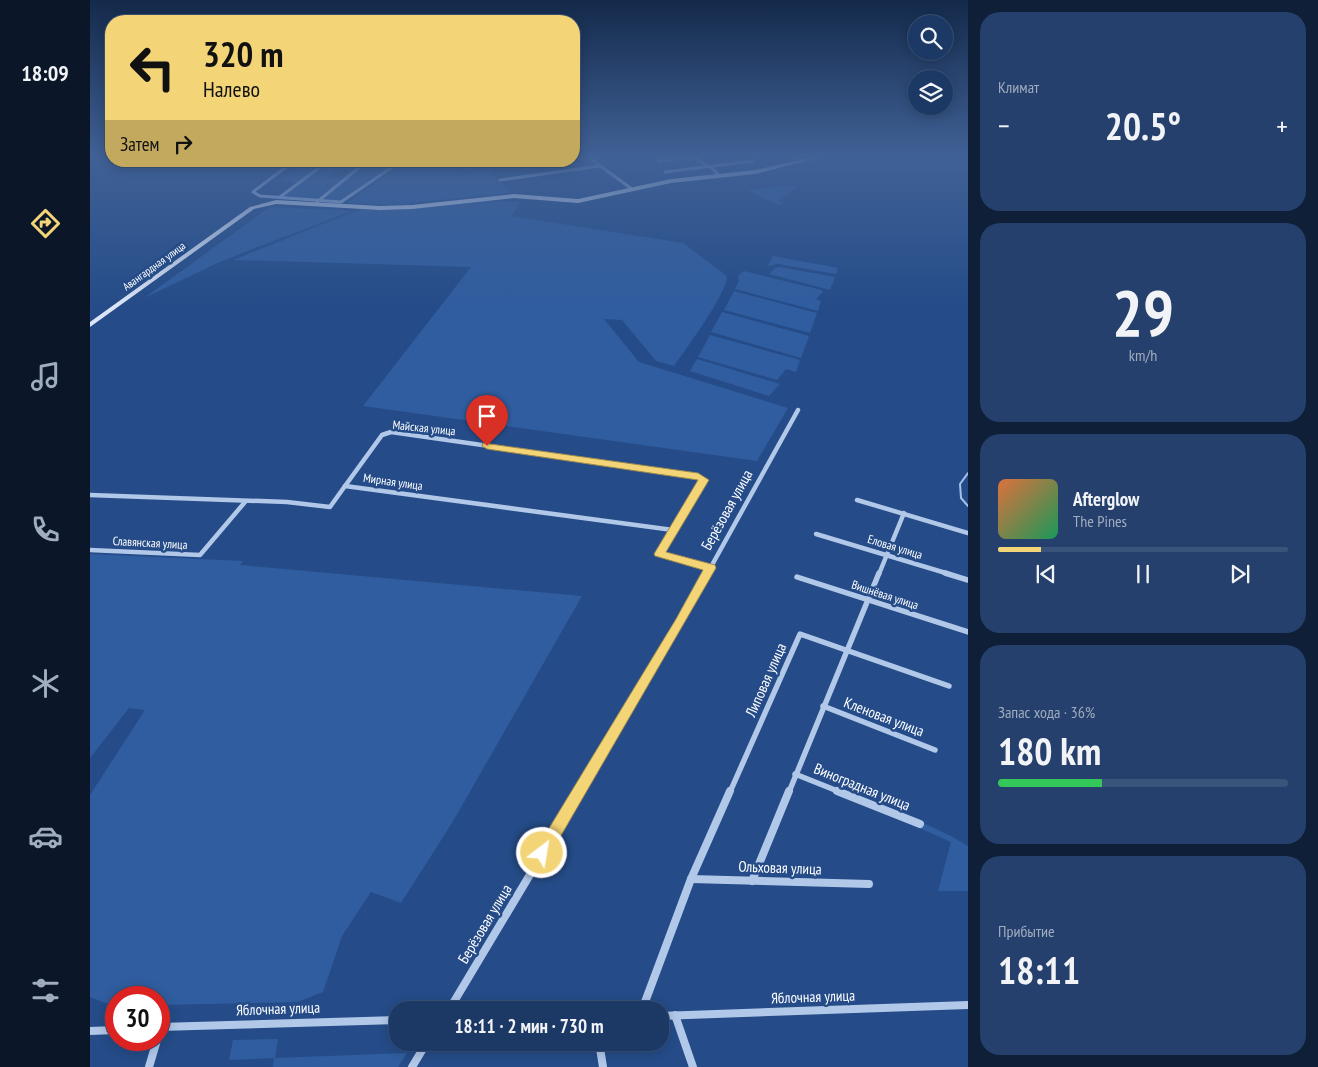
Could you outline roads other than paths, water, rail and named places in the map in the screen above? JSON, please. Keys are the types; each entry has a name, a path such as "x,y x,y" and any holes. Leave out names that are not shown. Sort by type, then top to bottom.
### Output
{"main road":[{"name":"Авангардная улица","path":"90,325 252,208 257,207"},
{"name":"Авангардная улица","path":"367,207 414,207"}],"street":[{"name":"Берёзовая улица","path":"454,1001 682,620 798,410"},
{"name":"Майская улица","path":"345,486 382,435 391,432 698,476 703,480 673,530"},
{"name":"Мирная улица","path":"90,495 287,502 330,507 345,486 673,530"},
{"path":"857,500 968,533"},
{"name":"Славянская улица","path":"90,550 200,555 246,502"},
{"path":"752,881 904,513"},
{"path":"673,530 660,554 710,568"},
{"name":"Еловая улица","path":"816,534 968,580"},
{"name":"Вишнёвая улица","path":"796,577 968,632"},
{"name":"Липовая улица","path":"691,879 800,634 949,686"},
{"name":"Кленовая улица","path":"823,706 935,750"},
{"name":"Виноградная улица","path":"795,774 920,824"},
{"path":"645,1001 691,879"},
{"name":"Ольховая улица","path":"691,879 869,884"},
{"name":"Яблочная улица","path":"669,1015 968,1005"},
{"path":"675,1015 693,1067"},
{"name":"Яблочная улица","path":"170,1029 389,1020"},
{"path":"90,1031 105,1030"},
{"path":"149,1067 153,1051"},
{"path":"412,1067 422,1051"},
{"path":"600,1051 603,1067"}],"waterway":[{"path":"968,473 960,484 961,498 968,506"}]}
